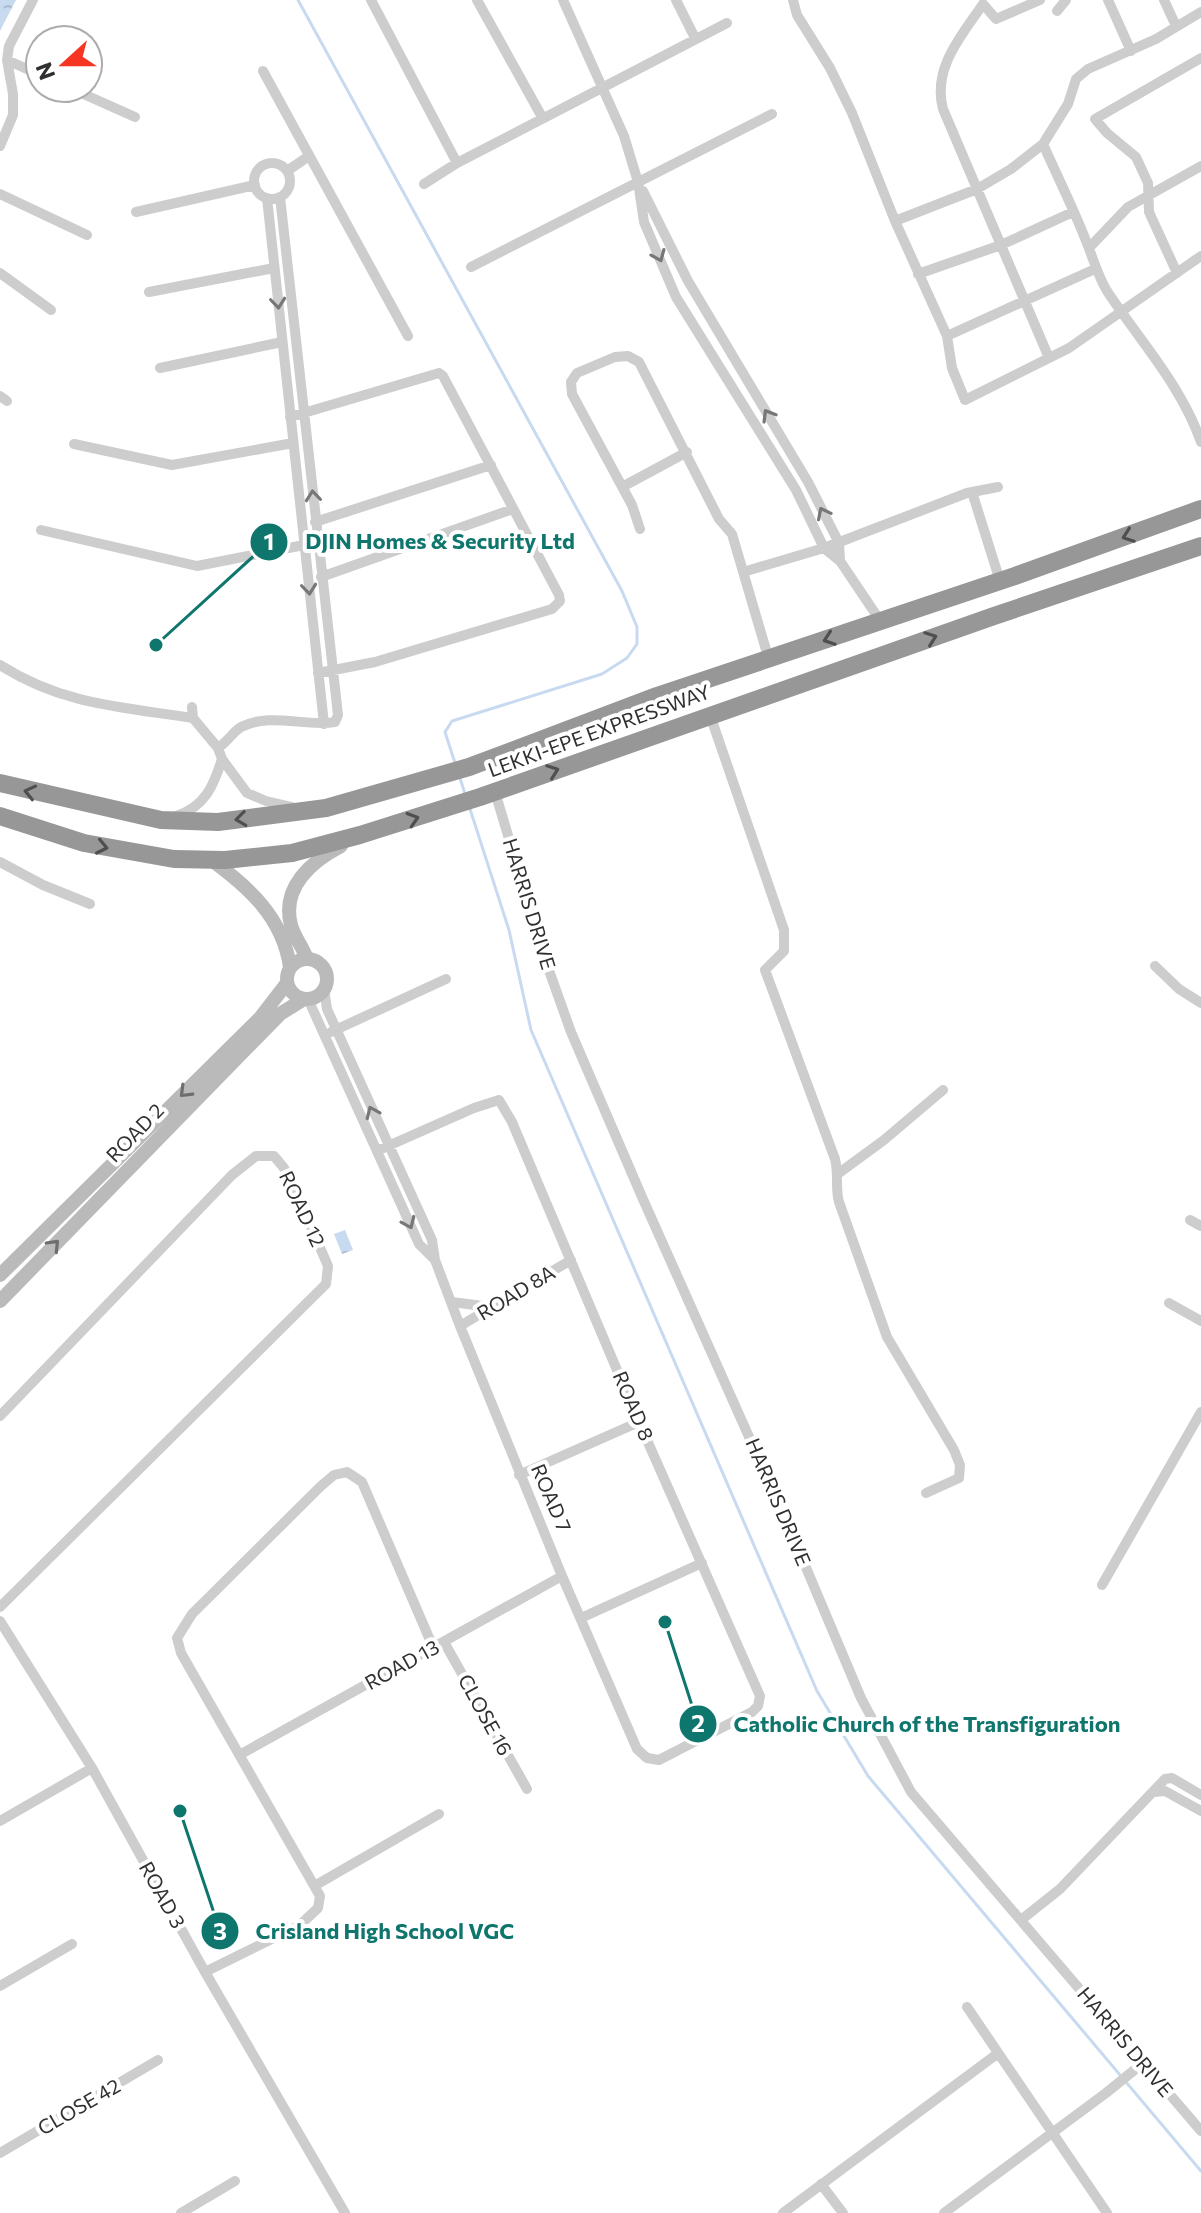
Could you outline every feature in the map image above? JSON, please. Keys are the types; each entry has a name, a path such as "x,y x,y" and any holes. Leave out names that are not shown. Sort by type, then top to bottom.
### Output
{"highway":[{"name":"LEKKI-EPE EXPRESSWAY","path":"0,783 161,820 218,822 326,808 469,767 657,696 881,622 1201,509"},
{"name":"LEKKI-EPE EXPRESSWAY","path":"0,816 96,845 174,859 260,858 360,835 451,807 1201,546"}],"street":[{"path":"0,146 13,115 7,60 9,46 33,0"},
{"path":"371,0 457,163"},
{"path":"477,0 542,117"},
{"path":"563,0 624,136 638,182 644,222 676,297 796,490 824,548 840,561 881,622"},
{"path":"676,0 695,38"},
{"path":"793,0 797,15 845,98 895,221 947,336 952,368 965,400 1049,358 1123,312 1201,256"},
{"path":"1040,0 996,19 980,2 948,55 940,90 943,109 1049,358"},
{"path":"1057,11 1066,0"},
{"path":"1108,0 1131,51"},
{"path":"1164,0 1176,26"},
{"path":"895,221 977,189 1011,169 1043,144 1068,104 1076,79 1088,69 1131,51 1201,12"},
{"path":"424,184 542,117 727,23"},
{"path":"1177,273 1149,212 1148,183 1136,157 1095,119 1201,58"},
{"path":"7,60 24,68"},
{"path":"263,71 408,336"},
{"path":"104,103 135,117"},
{"path":"471,267 772,114"},
{"path":"1043,144 1089,248 1095,269 1166,374 1195,424 1201,442"},
{"path":"287,171 309,156"},
{"path":"255,185 257,172 265,164 277,164 287,171 290,177 288,189 280,197 267,198"},
{"path":"1089,248 1128,207 1201,166"},
{"path":"638,182 688,281 808,482 839,543 840,561"},
{"path":"255,185 267,198 324,724"},
{"path":"136,212 255,185"},
{"path":"0,194 87,235"},
{"path":"161,820 182,814 212,790 220,753 238,729 278,721 324,724 337,719 280,197"},
{"path":"918,274 1001,245 1073,212"},
{"path":"149,292 274,268"},
{"path":"947,336 1024,304 1095,269"},
{"path":"0,273 51,310"},
{"path":"160,368 282,342"},
{"path":"640,529 632,505 572,394 571,382 577,373 615,357 628,356 639,362 719,519 732,534 769,660"},
{"path":"290,417 439,373 559,595 557,606 375,662 318,673"},
{"path":"730,384 745,377"},
{"path":"74,444 172,465 293,443"},
{"path":"622,487 687,452"},
{"path":"315,522 491,465"},
{"path":"743,572 839,543 972,492 998,487"},
{"path":"972,492 1000,581"},
{"path":"321,577 513,509"},
{"path":"41,530 197,566 304,545"},
{"path":"0,665 77,700 192,712 247,793 291,807 326,808"},
{"path":"710,715 784,930 784,951 765,970 839,1173 839,1202 887,1337 960,1465 959,1478 926,1493"},
{"name":"HARRIS DRIVE","path":"487,795 571,1032 861,1698 911,1792 1201,2131"},
{"path":"307,959 291,923 293,892 299,878 322,855 360,835"},
{"path":"210,859 248,887 271,918 289,955 287,983 293,994 306,999 317,997 324,989 327,983 324,969 314,960 300,960 290,967"},
{"path":"0,862 43,885 90,904"},
{"path":"1155,966 1179,989 1201,1003"},
{"path":"331,1032 446,979"},
{"name":"ROAD 2","path":"0,1275 260,1018 287,983"},
{"name":"ROAD 7","path":"324,989 331,1032"},
{"name":"ROAD 7","path":"306,999 331,1032 400,1189 432,1240 435,1260 519,1475 637,1749"},
{"name":"ROAD 2","path":"0,1301 280,1014 306,999"},
{"path":"839,1173 943,1090"},
{"name":"ROAD 8","path":"382,1148 499,1100 512,1122 639,1422 760,1696 758,1706 736,1721 659,1760 647,1758 637,1749"},
{"name":"ROAD 12","path":"0,1416 232,1175 256,1156 274,1156 290,1180 328,1266 326,1284 0,1607"},
{"path":"1190,1220 1201,1226"},
{"name":"ROAD 8A","path":"460,1326 571,1260"},
{"path":"452,1302 490,1307"},
{"path":"1169,1303 1201,1321"},
{"path":"1102,1585 1201,1412"},
{"path":"519,1475 639,1422"},
{"path":"205,1972 300,1925 318,1908 320,1896 241,1754 192,1675 177,1638 192,1614 334,1475 347,1472 362,1482 433,1647"},
{"path":"581,1618 702,1563"},
{"name":"ROAD 13","path":"241,1754 562,1576"},
{"name":"ROAD 3","path":"0,1621 92,1768 205,1972 345,2213"},
{"name":"CLOSE 16","path":"444,1642 527,1789"},
{"path":"0,1821 92,1768"},
{"path":"1021,1920 1060,1889 1154,1792 1165,1791 1200,1804"},
{"path":"316,1885 439,1814"},
{"path":"0,1986 72,1944"},
{"path":"967,2007 1106,2213"},
{"path":"783,2213 997,2054"},
{"name":"CLOSE 42","path":"0,2153 158,2060"},
{"path":"944,2213 1143,2063"},
{"path":"181,2213 235,2181"},
{"path":"821,2184 843,2213"}],"water":[{"path":"0,0 16,0 0,31"},
{"path":"345,1230 353,1250 342,1254 334,1234"}],"waterway":[{"path":"298,0 622,591 637,627 637,644 627,658 602,674 452,721 445,732 455,763"},
{"path":"460,778 465,794"},
{"path":"470,809 509,930 531,1030 817,1691 868,1776 1201,2171"}],"place":[{"name":"DJIN Homes & Security Ltd","path":"156,645"},
{"name":"Catholic Church of the Transfiguration","path":"665,1622"},
{"name":"Crisland High School VGC","path":"180,1811"}]}
